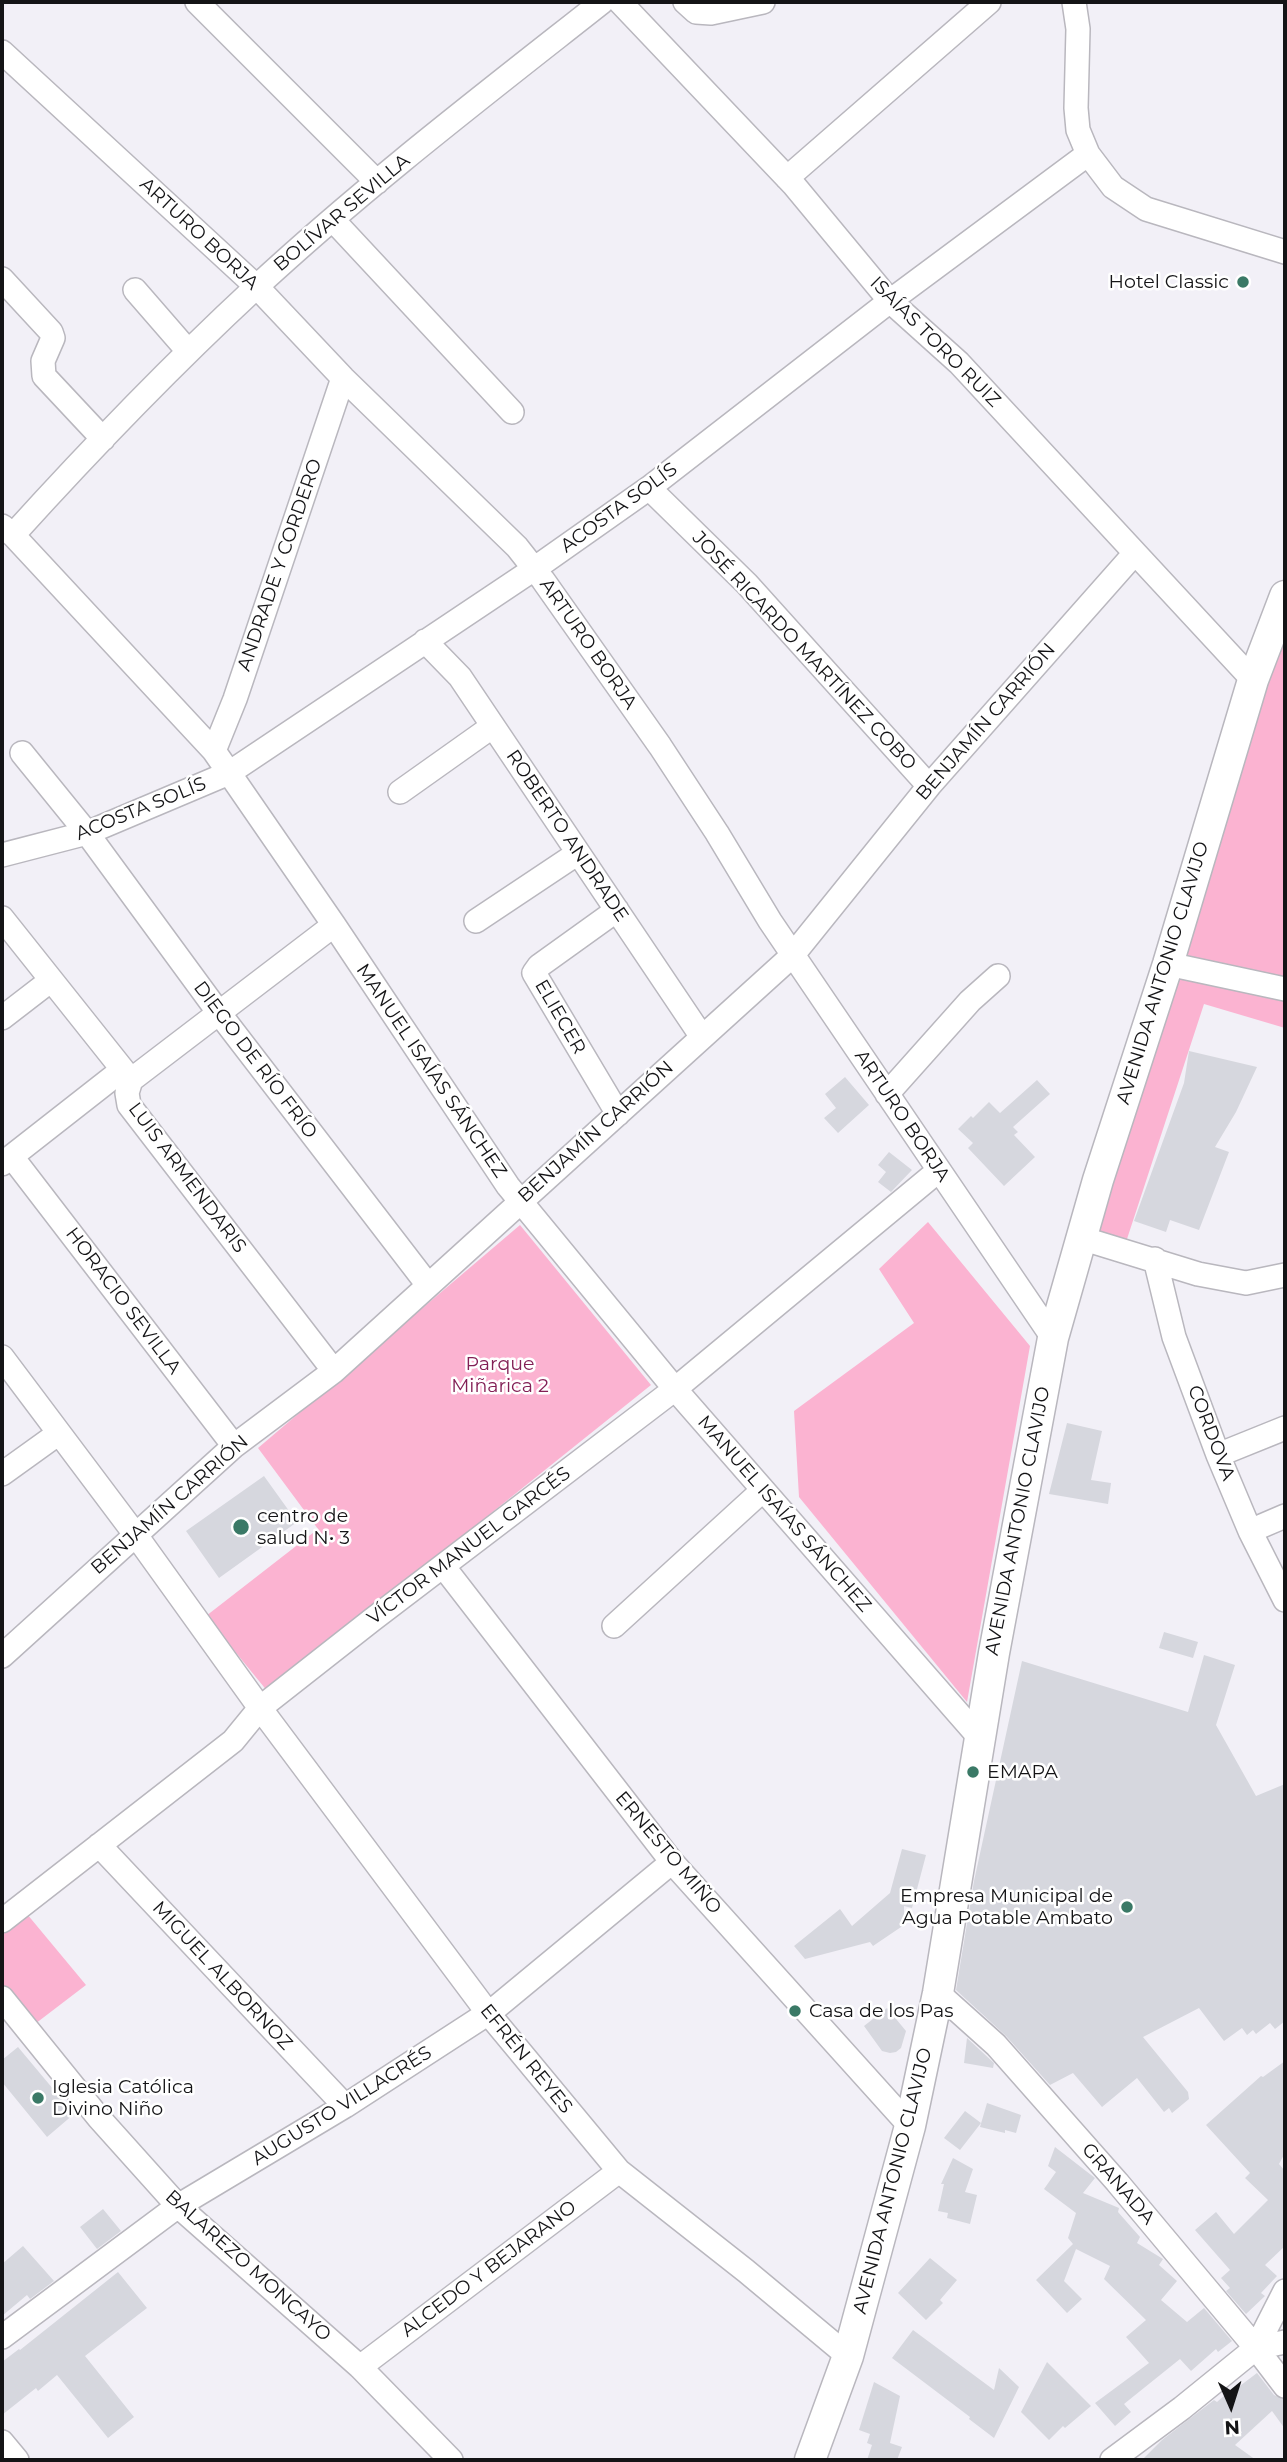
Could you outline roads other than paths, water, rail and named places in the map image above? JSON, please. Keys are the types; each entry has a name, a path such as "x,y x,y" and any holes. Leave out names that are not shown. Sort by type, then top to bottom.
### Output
{"main road":[{"name":"AVENIDA ANTONIO CLAVIJO","path":"810,2460 848,2356 911,2126 938,1993 979,1737 1052,1338 1253,680 1285,596"}],"street":[{"path":"197,2 377,182"},
{"name":"BOLÍVAR SEVILLA","path":"8,531 257,286 377,182 602,2"},
{"name":"ISAÍAS TORO RUIZ","path":"620,2 787,178 890,301 959,363 1253,680"},
{"path":"685,2 696,12 711,13 763,2"},
{"path":"787,178 989,2"},
{"path":"1074,2 1078,29 1078,130 1088,154 1113,187 1146,209 1285,252"},
{"name":"ARTURO BORJA","path":"2,52 257,286 343,378 517,547 667,757 793,955 1052,1338"},
{"name":"ACOSTA SOLÍS","path":"2,855 87,832 229,774 534,569 649,488 890,301 1088,154"},
{"path":"333,220 512,412"},
{"path":"2,279 51,332 53,338 43,361 44,376 103,439"},
{"path":"135,290 188,351"},
{"name":"ANDRADE Y CORDERO","path":"214,751 235,699 343,378"},
{"name":"JOSÉ RICARDO MARTÍNEZ COBO","path":"649,488 747,584 929,786"},
{"name":"MANUEL ISAÍAS SÁNCHEZ","path":"8,531 214,751 508,1186 675,1389 979,1737"},
{"name":"BENJAMÍN CARRIÓN","path":"2,1656 234,1446 334,1371 793,955 929,786 1135,553"},
{"name":"ROBERTO ANDRADE","path":"425,641 460,677 702,1037"},
{"path":"400,792 493,726"},
{"name":"DIEGO DE RÍO FRÍO","path":"22,753 87,832 219,1013 428,1285"},
{"path":"476,921 578,853"},
{"name":"ELIECER","path":"617,910 539,966 534,974 618,1114"},
{"path":"2,918 126,1075"},
{"path":"7,1160 219,1013 334,925"},
{"path":"1168,964 1285,989"},
{"path":"887,1094 970,1001 998,976"},
{"path":"2,1018 50,981"},
{"name":"LUIS ARMENDARIS","path":"126,1075 129,1105 334,1371"},
{"name":"HORACIO SEVILLA","path":"7,1160 234,1446"},
{"name":"VÍCTOR MANUEL GARCÉS","path":"2,1921 233,1741 260,1708 675,1389 938,1171"},
{"path":"1081,1238 1198,1274 1246,1283 1285,1275"},
{"name":"CORDOVA","path":"1155,1259 1174,1337 1218,1455 1250,1531 1285,1600"},
{"name":"EFRÉN REYES","path":"2,1357 488,2013 618,2171 746,2271 848,2356"},
{"path":"1218,1455 1285,1428"},
{"path":"2,1474 59,1433"},
{"path":"614,1626 763,1489"},
{"path":"1250,1531 1285,1517"},
{"name":"ERNESTO MIÑO","path":"443,1566 671,1862 911,2126"},
{"name":"MIGUEL ALBORNOZ","path":"99,1845 345,2106"},
{"name":"AUGUSTO VILLACRÉS","path":"2,2337 178,2206 345,2106 488,2013 671,1862"},
{"name":"GRANADA","path":"938,1993 996,2045 1117,2182 1285,2386"},
{"name":"BALAREZO MONCAYO","path":"2,1998 99,2118 178,2206 360,2367 451,2460"},
{"name":"ALCEDO Y BEJARANO","path":"360,2367 618,2171"},
{"path":"1112,2460 1256,2348 1285,2291"},
{"path":"1256,2348 1285,2342"},
{"path":"2,2442 18,2460"}],"place":[{"name":"Hotel Classic","path":"1243,282"},
{"name":"centro de salud N• 3","path":"241,1527"},
{"name":"EMAPA","path":"973,1772"},
{"name":"Empresa Municipal de Agua Potable Ambato","path":"1127,1907"},
{"name":"Casa de los Pas","path":"795,2011"},
{"name":"Iglesia Católica Divino Niño","path":"38,2098"}],"park label":[{"name":"Parque Miñarica 2","path":"500,1375"}]}
